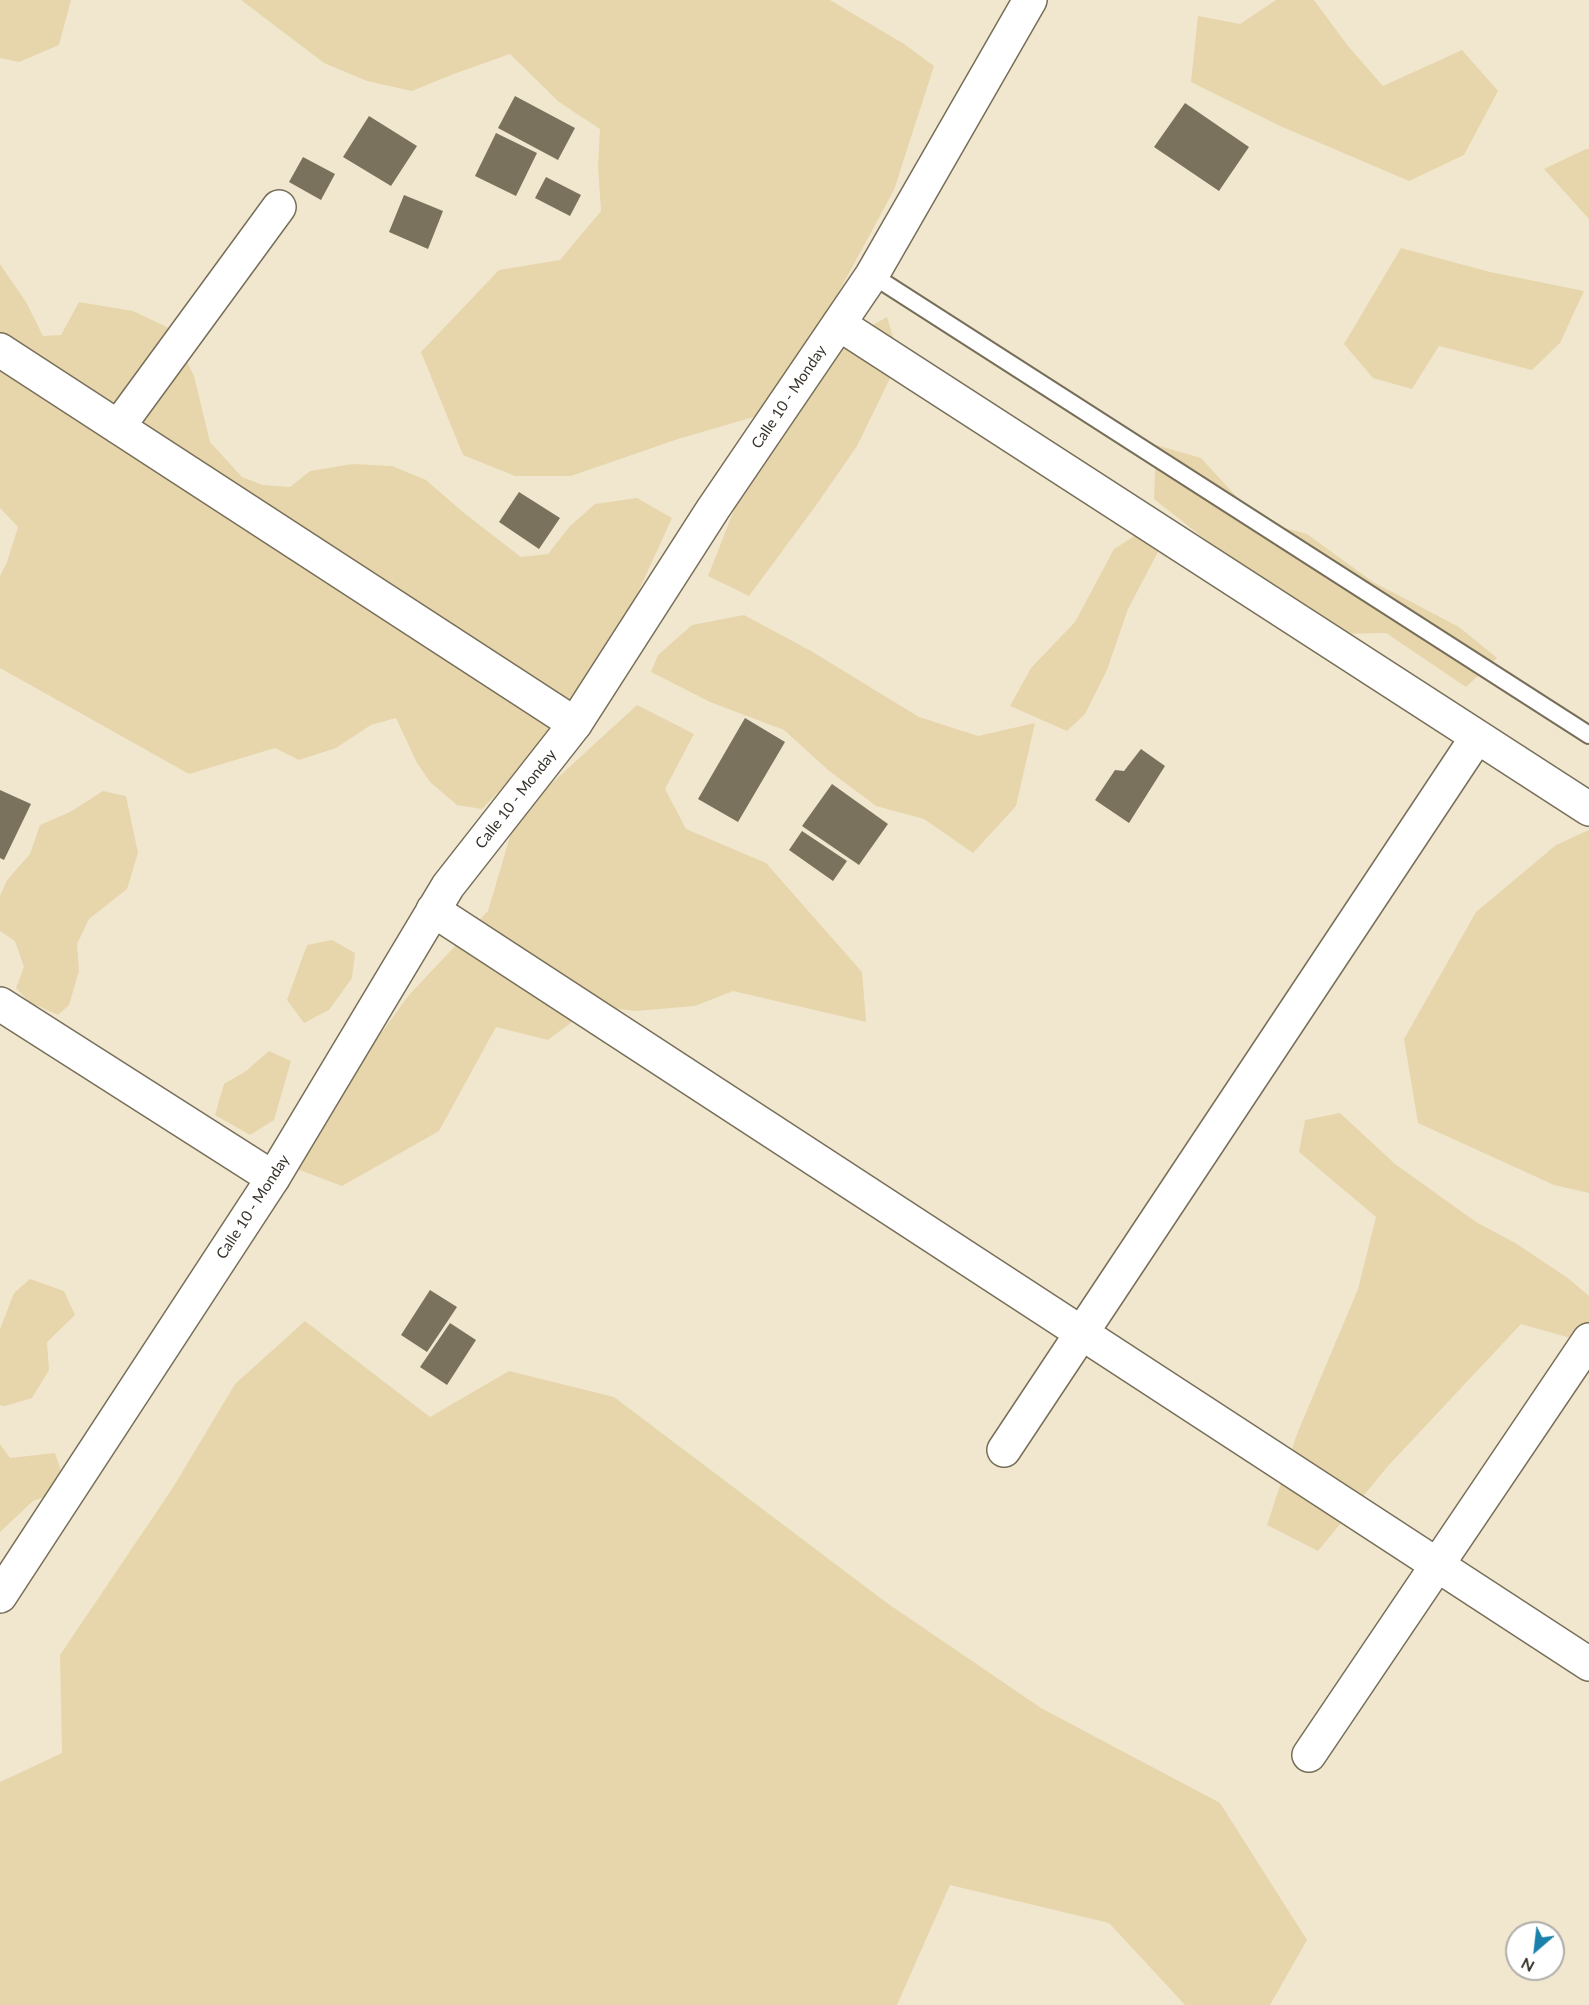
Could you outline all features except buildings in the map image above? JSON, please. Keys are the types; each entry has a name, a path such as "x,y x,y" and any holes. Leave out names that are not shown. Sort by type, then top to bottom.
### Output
{"street":[{"name":"Calle 10 - Monday","path":"0,1596 273,1178 448,886 575,724 713,509 872,275 1030,0"},
{"path":"118,427 279,207"},
{"path":"839,324 1589,809"},
{"path":"0,350 575,724"},
{"path":"1004,1450 1477,737"},
{"path":"434,910 1589,1665"},
{"path":"0,1004 273,1178"},
{"path":"1309,1755 1589,1340"}],"lane":[{"path":"872,275 1589,735"}],"shaded area":[{"path":"0,0 71,0 59,45 19,62 0,58"},
{"path":"241,0 830,0 904,44 934,66 894,190 836,297 757,416 678,439 571,476 515,476 463,455 421,352 499,270 560,260 601,211 598,166 600,129 559,102 510,54 412,91 367,81 324,63"},
{"path":"1276,0 1314,0 1348,46 1383,86 1462,50 1498,91 1464,155 1409,181 1280,126 1191,82 1198,16 1240,24"},
{"path":"1589,149 1589,219 1544,169"},
{"path":"1401,248 1490,272 1584,291 1560,343 1532,370 1439,346 1412,389 1373,378 1344,344"},
{"path":"0,264 26,302 43,336 61,335 79,302 133,311 171,329 194,376 210,442 242,477 263,485 290,487 310,471 353,464 392,466 426,480 521,557 548,554 570,526 595,504 637,498 672,518 597,682 546,742 482,809 457,805 430,782 417,763 396,718 371,725 336,748 299,760 275,748 189,774 0,668 0,576 18,527 0,508"},
{"path":"887,317 897,364 857,446 817,504 749,596 708,576 736,505 844,341"},
{"path":"1156,445 1201,458 1259,521 1307,534 1373,582 1459,627 1497,658 1466,687 1386,633 1336,634 1230,559 1154,499"},
{"path":"1150,526 1160,548 1128,609 1107,670 1085,714 1067,731 1010,706 1031,668 1075,622 1114,549"},
{"path":"744,615 811,651 919,717 978,736 1035,723 1016,806 973,853 924,819 876,806 828,770 784,730 710,702 651,672 658,655 692,625"},
{"path":"637,705 694,734 665,789 686,829 766,863 862,972 866,1022 733,991 695,1006 635,1011 593,1006 548,1040 496,1027 439,1131 342,1186 297,1169 338,1092 409,995 488,911 516,816"},
{"path":"103,791 126,796 138,853 127,889 89,919 77,944 79,971 69,1005 58,1015 29,1002 16,988 24,967 15,941 0,931 0,896 7,880 30,854 40,825 70,812"},
{"path":"1589,830 1589,1193 1554,1185 1418,1123 1404,1039 1476,912 1556,845"},
{"path":"332,940 355,953 352,978 329,1010 304,1023 287,1000 307,945"},
{"path":"269,1051 291,1061 274,1120 250,1135 215,1115 224,1084 246,1071"},
{"path":"1340,1113 1395,1164 1476,1222 1517,1244 1569,1279 1589,1296 1589,1334 1581,1341 1521,1324 1388,1466 1318,1551 1267,1525 1297,1434 1358,1289 1376,1217 1299,1152 1305,1120"},
{"path":"30,1279 64,1291 75,1315 47,1342 49,1370 32,1398 5,1406 0,1405 0,1329 14,1293"},
{"path":"305,1321 430,1417 509,1371 614,1397 887,1603 1041,1708 1220,1803 1307,1940 1270,2005 1185,2005 1109,1923 950,1885 897,2005 0,2005 0,1782 62,1753 60,1655 172,1489 235,1384"},
{"path":"0,1444 10,1458 55,1453 63,1477 49,1495 33,1501 0,1532"}]}
